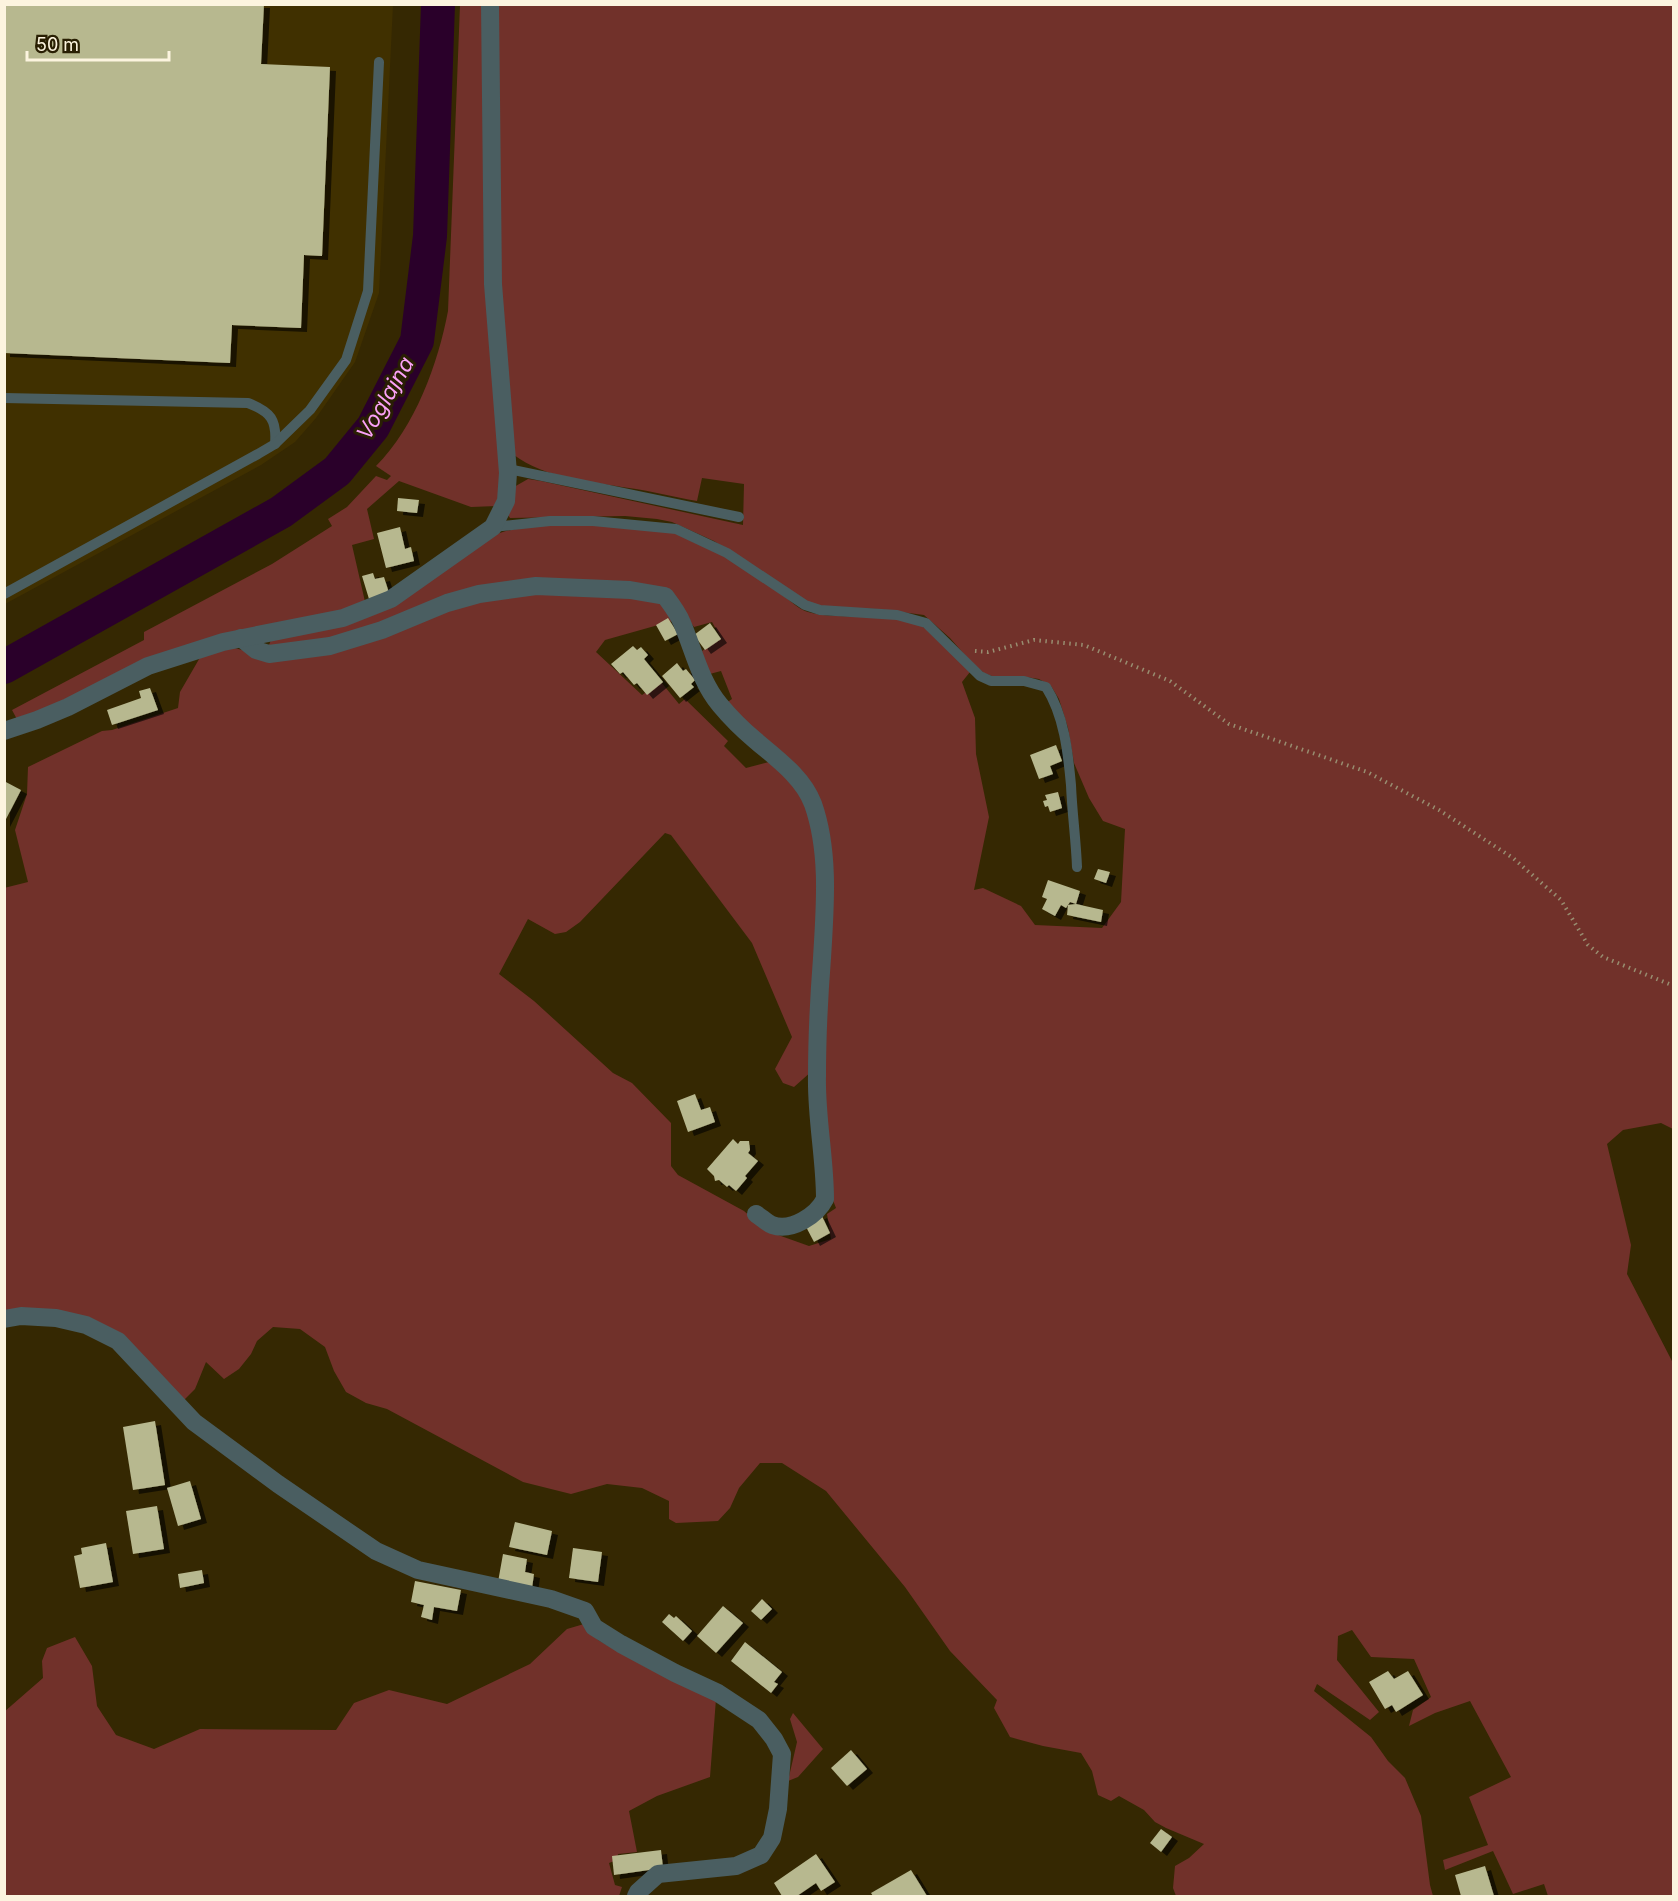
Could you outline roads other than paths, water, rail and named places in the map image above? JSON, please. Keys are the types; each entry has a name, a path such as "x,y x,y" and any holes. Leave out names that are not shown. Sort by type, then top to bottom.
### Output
{"street":[{"path":"4,731 68,707 148,666 223,642 343,618 371,608 391,599 493,527 506,501 508,469 493,284 490,4"},
{"path":"241,638 256,650 269,654 330,645 382,630 447,603 479,594 536,586 630,590 665,596 681,620 701,676 719,704 796,777 812,801 820,830 824,869 824,917 818,1023 817,1116 825,1199 820,1207 800,1222 785,1226 772,1225 756,1214"},
{"path":"4,1319 21,1316 56,1318 86,1324 118,1341 194,1422 278,1484 376,1551 418,1570 551,1599 585,1611 594,1627 621,1644 718,1693 759,1720 782,1754 778,1809 772,1838 761,1855 736,1866 658,1874 636,1896"}],"lane":[{"path":"4,594 275,444 310,410 346,360 368,291 379,62"},
{"path":"4,398 248,404 265,410 272,419 276,431 275,444"},
{"path":"508,469 739,517"},
{"path":"493,527 550,521 593,521 676,529 727,553 805,605 820,610 897,615 926,622 980,676 991,681 1024,681 1046,687 1056,702 1070,764 1077,867"}],"waterway":[{"name":"Voglajna","path":"4,667 281,512 337,471 373,427 417,341 430,236 438,4"}]}
